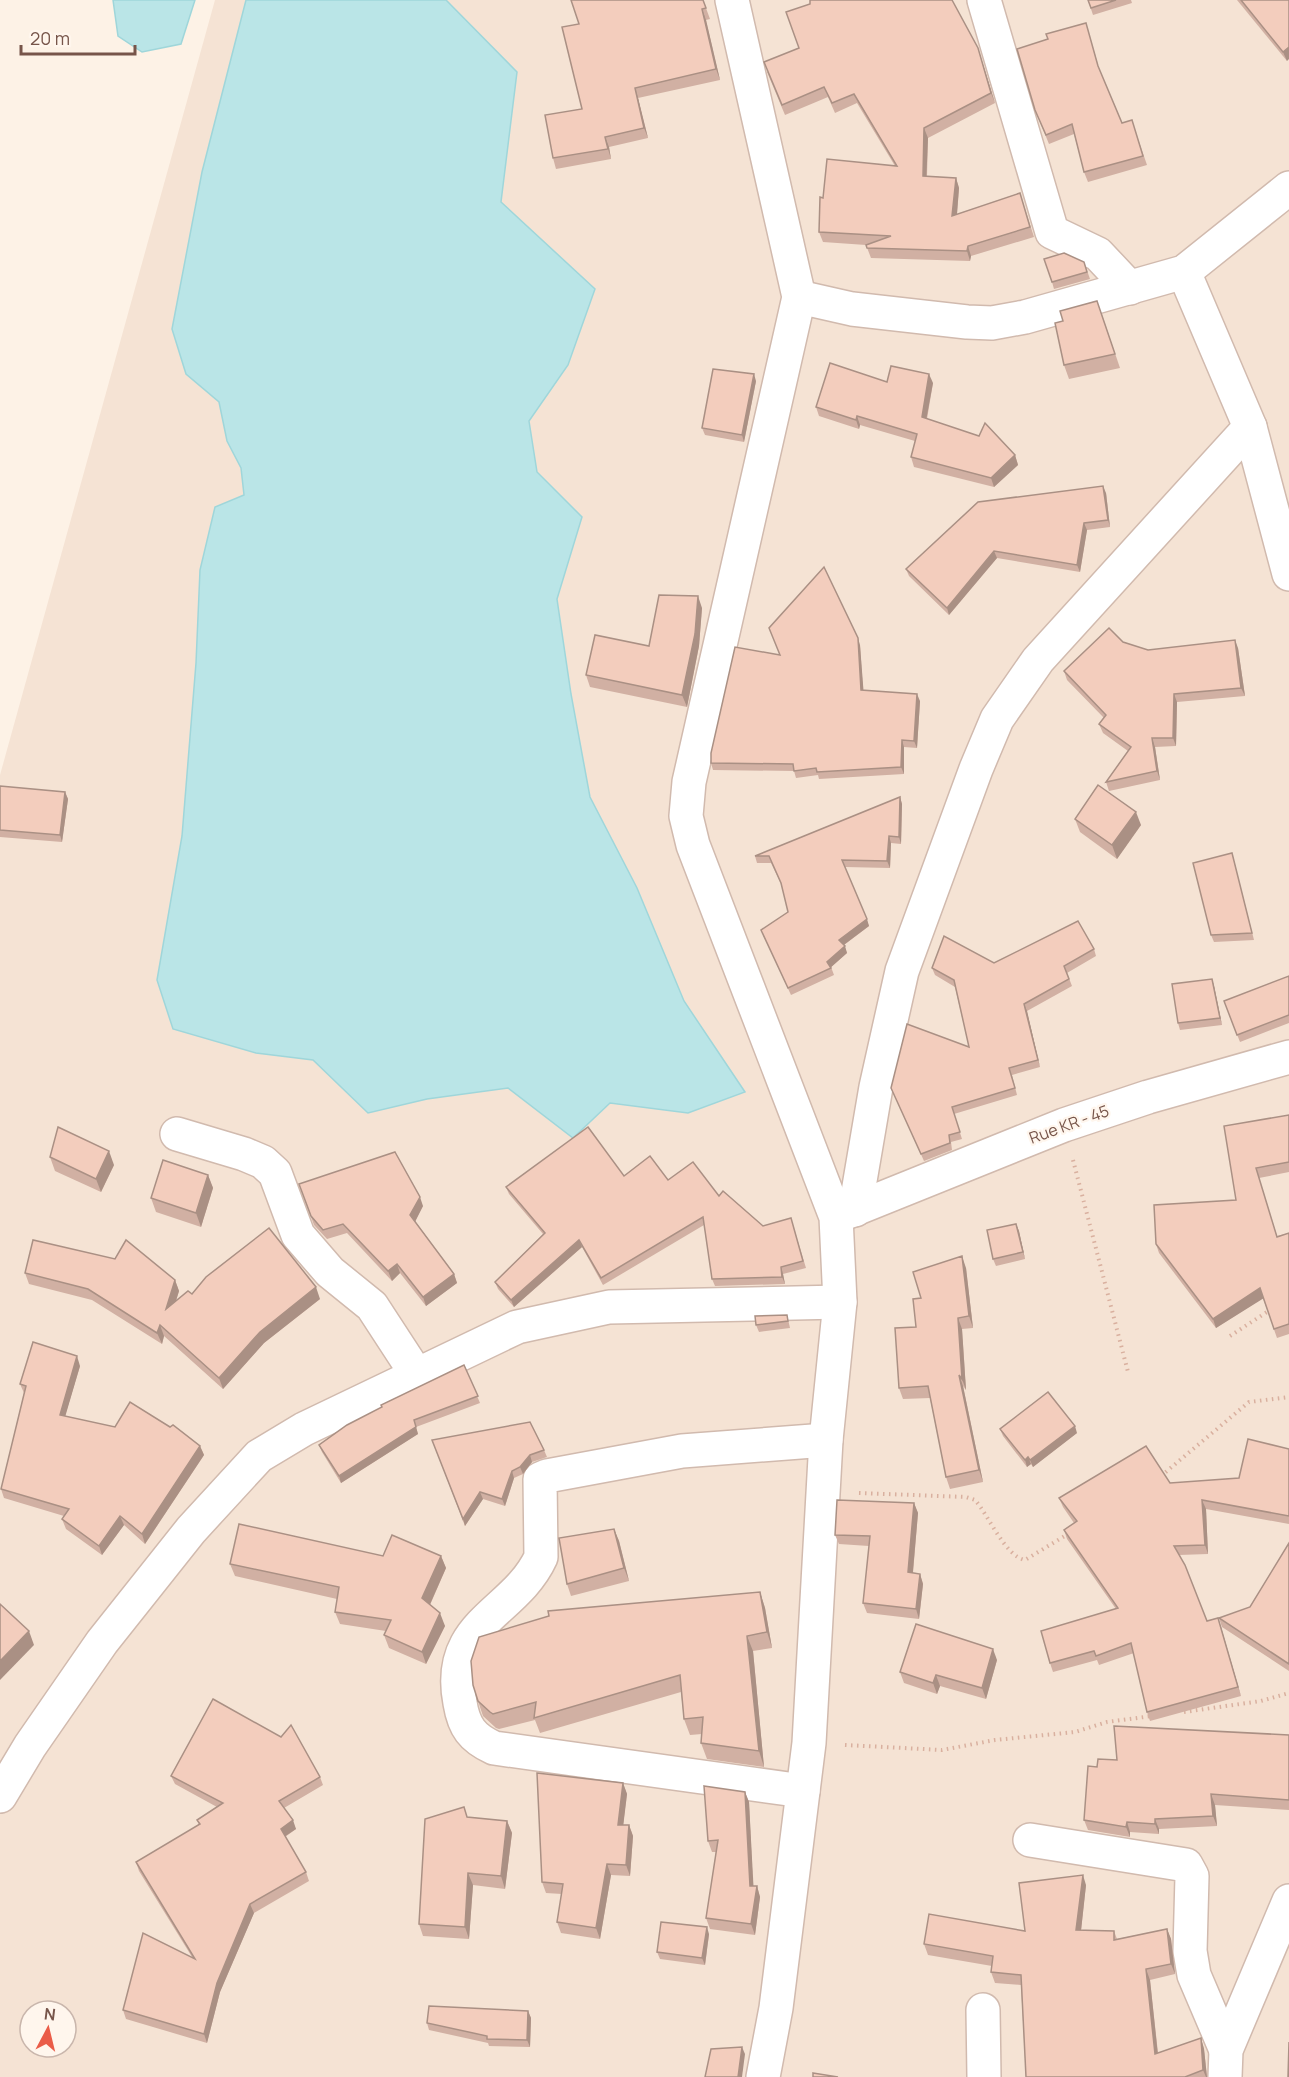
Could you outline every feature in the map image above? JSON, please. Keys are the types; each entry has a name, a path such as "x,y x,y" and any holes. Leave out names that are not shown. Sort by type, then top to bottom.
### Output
{"street":[{"path":"732,0 799,297 689,782 686,816 693,845 846,1214"},
{"path":"984,0 1052,232 1098,254 1130,288"},
{"path":"799,297 852,309 992,323 1025,318 1184,272 1289,188"},
{"path":"1184,272 1251,428 1289,574"},
{"path":"763,2077 776,2008 809,1743 826,1440 846,1214 902,971 976,769 997,719 1038,660 1251,428"},
{"name":"Rue KR - 45","path":"846,1214 1064,1125 1148,1097 1289,1058"},
{"path":"177,1134 244,1154 263,1162 275,1173 298,1235 330,1272 372,1306 417,1375"},
{"path":"0,1796 30,1746 102,1642 191,1530 259,1456 304,1429 517,1327 609,1307 840,1302"},
{"path":"803,1791 494,1748 477,1740 465,1723 456,1680 461,1658 471,1634 518,1588 536,1567 541,1557 540,1479 682,1451 826,1440"},
{"path":"1030,1840 1186,1865 1192,1876 1190,1951 1194,1975 1225,2064"},
{"path":"1225,2064 1289,1900"},
{"path":"982,2010 984,2077"}],"path":[{"path":"1064,1125 1128,1372"},
{"path":"1230,1336 1280,1304"},
{"path":"1150,1482 1170,1470 1249,1402 1289,1397"},
{"path":"823,1492 966,1497 975,1500 1017,1559 1025,1560 1073,1530"},
{"path":"1178,1713 1261,1701 1289,1693"},
{"path":"809,1743 942,1750 994,1740 1075,1732 1107,1722 1155,1716"}],"shaded area":[{"path":"215,0 1289,0 1289,2077 0,2077 0,775"}],"water":[{"path":"113,0 195,0 181,44 142,52 118,36"},
{"path":"246,0 446,0 517,72 501,202 595,289 568,365 529,421 537,472 582,517 557,599 571,694 590,797 637,888 684,1001 745,1092 688,1113 610,1103 573,1138 508,1088 427,1099 368,1113 313,1060 256,1053 173,1029 157,980 182,836 196,663 200,570 215,507 244,495 241,468 227,441 219,402 186,374 172,329 202,172"}],"building":[{"path":"571,0 703,0 706,8 702,9 716,69 635,88 644,128 605,137 608,149 553,158 545,115 582,109 562,27 579,24"},
{"path":"810,0 952,0 978,48 991,93 924,128 923,176 956,178 952,216 1020,193 1030,227 968,246 967,251 867,248 866,245 891,236 819,232 820,197 823,198 827,159 897,166 854,94 832,103 824,87 782,105 764,62 799,48 786,12 810,4"},
{"path":"1088,0 1116,0 1091,8"},
{"path":"1241,0 1289,0 1289,47 1283,52"},
{"path":"1086,23 1098,66 1122,123 1132,120 1143,156 1084,172 1072,124 1046,135 1035,110 1017,49 1048,39 1046,34"},
{"path":"1064,253 1084,262 1087,272 1052,282 1044,259"},
{"path":"1097,301 1115,354 1064,365 1055,323 1063,321 1060,311"},
{"path":"830,363 887,382 891,366 929,374 922,417 979,436 985,423 1015,455 991,478 911,457 917,434 857,416 856,420 816,407"},
{"path":"713,369 754,374 742,435 702,428"},
{"path":"1103,486 1108,520 1084,523 1077,565 994,551 947,608 906,569 978,502"},
{"path":"824,567 858,638 861,690 917,694 914,741 902,740 901,767 817,772 816,768 794,771 793,764 711,763 711,753 735,647 780,655 769,628"},
{"path":"659,595 698,596 695,634 682,695 586,675 595,635 649,646"},
{"path":"1109,628 1123,642 1148,650 1235,640 1241,688 1174,694 1173,738 1152,738 1157,771 1106,782 1131,747 1099,724 1106,715 1064,671"},
{"path":"1098,785 1136,812 1112,845 1075,819"},
{"path":"0,786 65,792 60,835 0,830"},
{"path":"900,797 899,837 889,836 887,861 842,860 867,919 839,940 845,946 827,962 831,968 788,988 761,930 788,912 781,883 769,856 755,856"},
{"path":"1232,853 1252,933 1211,935 1193,863"},
{"path":"1078,921 1094,949 1064,966 1069,979 1024,1004 1038,1060 1009,1068 1015,1088 952,1107 960,1132 949,1135 950,1143 921,1154 891,1088 907,1024 969,1047 954,980 932,968 944,936 994,963"},
{"path":"1289,976 1289,1015 1237,1035 1224,1001"},
{"path":"1212,979 1220,1018 1178,1023 1172,984"},
{"path":"1289,1115 1289,1162 1256,1168 1277,1237 1289,1233 1289,1324 1274,1329 1260,1288 1213,1319 1156,1244 1154,1205 1236,1200 1224,1126"},
{"path":"58,1127 109,1151 96,1179 50,1157"},
{"path":"588,1127 624,1176 650,1156 668,1180 693,1162 719,1196 723,1191 763,1226 791,1218 803,1261 781,1267 782,1277 712,1279 703,1217 601,1278 579,1240 511,1300 495,1282 545,1233 506,1187"},
{"path":"395,1152 420,1197 410,1215 454,1274 423,1297 397,1264 388,1271 343,1224 323,1230 311,1216 299,1184"},
{"path":"163,1160 208,1175 196,1213 151,1198"},
{"path":"1016,1224 1023,1252 993,1259 987,1230"},
{"path":"269,1228 316,1287 260,1332 219,1378 160,1325 157,1333 88,1289 25,1273 33,1240 115,1259 126,1240 175,1280 166,1309 188,1291 192,1294 206,1277"},
{"path":"962,1256 969,1316 958,1318 962,1379 959,1375 979,1470 946,1477 928,1386 899,1388 895,1328 916,1327 913,1299 921,1298 913,1272"},
{"path":"787,1315 788,1321 756,1325 755,1316"},
{"path":"33,1342 77,1356 60,1415 115,1427 130,1402 170,1427 173,1425 200,1446 142,1534 120,1516 99,1546 62,1519 69,1509 1,1489 26,1386 20,1384"},
{"path":"464,1365 478,1396 414,1420 416,1427 339,1476 319,1445 347,1425 382,1407 381,1405"},
{"path":"1048,1392 1075,1426 1030,1460 1028,1457 1025,1460 1000,1429"},
{"path":"530,1422 544,1450 530,1455 520,1467 512,1471 502,1499 480,1492 463,1519 432,1440"},
{"path":"1248,1439 1289,1449 1289,1516 1202,1500 1205,1545 1174,1546 1185,1565 1207,1621 1218,1618 1238,1687 1147,1712 1131,1643 1096,1656 1094,1651 1050,1663 1041,1631 1118,1608 1064,1530 1077,1521 1059,1498 1146,1446 1170,1483 1239,1478"},
{"path":"837,1500 914,1503 908,1572 920,1574 916,1609 863,1603 870,1536 835,1535"},
{"path":"239,1524 383,1556 392,1535 441,1556 422,1598 440,1613 422,1652 384,1635 391,1620 335,1612 339,1587 230,1564"},
{"path":"614,1529 624,1568 567,1584 559,1538"},
{"path":"1289,1543 1289,1664 1219,1618 1250,1607"},
{"path":"760,1592 767,1632 747,1636 759,1751 701,1743 703,1717 684,1719 680,1675 534,1718 536,1702 493,1714 478,1701 473,1685 471,1661 479,1637 549,1616 548,1611"},
{"path":"0,1604 29,1631 0,1661"},
{"path":"916,1624 993,1649 982,1688 936,1675 933,1683 900,1672"},
{"path":"213,1699 281,1737 291,1725 320,1777 279,1801 293,1820 281,1829 306,1872 250,1904 217,1983 204,2034 123,2010 143,1933 195,1959 136,1862 200,1824 197,1820 223,1803 171,1776"},
{"path":"1114,1726 1289,1735 1289,1800 1211,1794 1213,1816 1155,1819 1155,1824 1127,1822 1126,1827 1084,1820 1088,1766 1097,1767 1098,1759 1117,1760"},
{"path":"537,1773 623,1783 618,1825 629,1825 626,1865 607,1864 596,1928 557,1922 563,1884 542,1882"},
{"path":"704,1786 745,1792 750,1886 757,1886 751,1924 706,1918 718,1840 708,1841"},
{"path":"464,1807 467,1817 507,1821 501,1876 468,1873 465,1927 419,1924 425,1819"},
{"path":"1083,1875 1076,1930 1114,1931 1114,1940 1167,1929 1171,1964 1146,1969 1155,2054 1201,2038 1203,2070 1185,2077 1026,2077 1021,1975 991,1972 993,1956 924,1944 929,1914 1025,1931 1019,1883"},
{"path":"661,1922 707,1927 702,1958 657,1952"},
{"path":"429,2006 528,2011 527,2040 487,2039 487,2036 427,2023"},
{"path":"742,2047 738,2077 705,2077 711,2049"},
{"path":"813,2073 838,2077 813,2077"}]}
